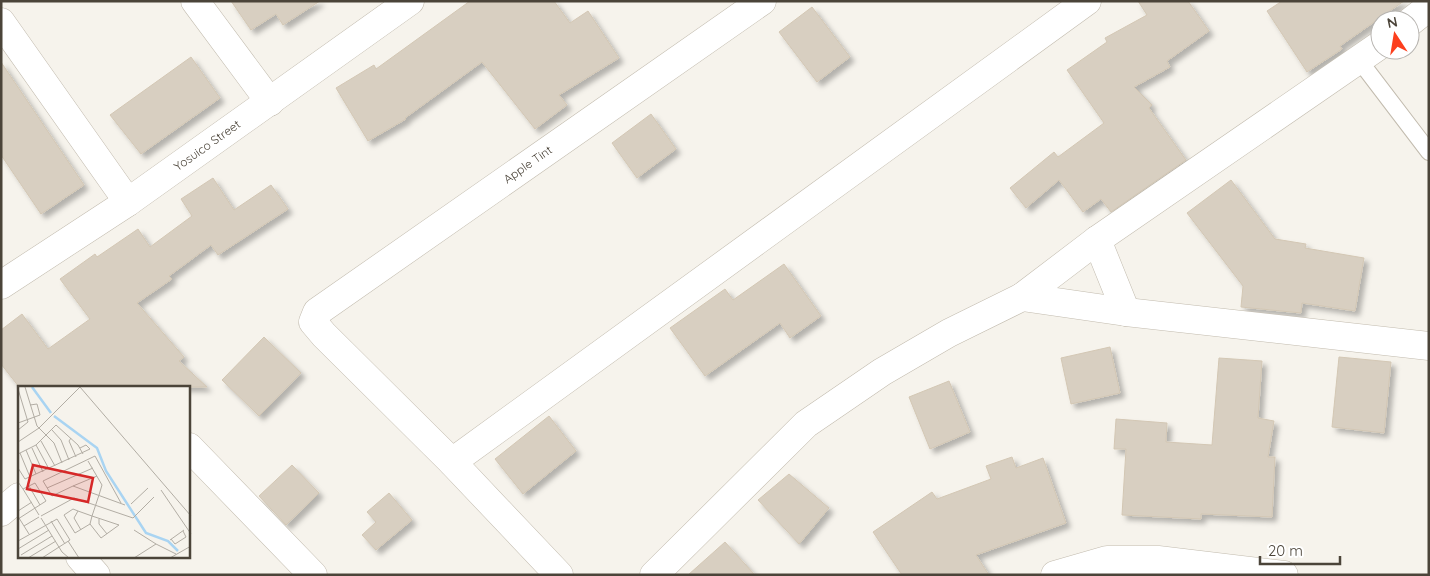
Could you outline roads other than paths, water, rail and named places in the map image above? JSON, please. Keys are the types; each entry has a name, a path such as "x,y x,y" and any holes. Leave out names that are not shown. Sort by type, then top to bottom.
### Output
{"street":[{"path":"196,1 270,102"},
{"name":"Apple Tint","path":"452,462 324,335 313,322 316,312 762,1"},
{"path":"559,575 452,462 1087,1"},
{"name":"Yosuico Street","path":"1,286 128,202 270,102 396,5"},
{"path":"1,22 128,202"},
{"path":"654,575 806,424 898,362 948,333 1022,297 1097,240 1370,52"},
{"path":"1097,240 1126,312"},
{"path":"1022,297 1126,312 1429,346"},
{"path":"190,448 314,575"},
{"path":"1,512 18,498"},
{"path":"81,558 96,575"},
{"path":"1055,575 1107,560 1158,560 1284,575"}],"lane":[{"path":"1375,60 1429,152"}]}
